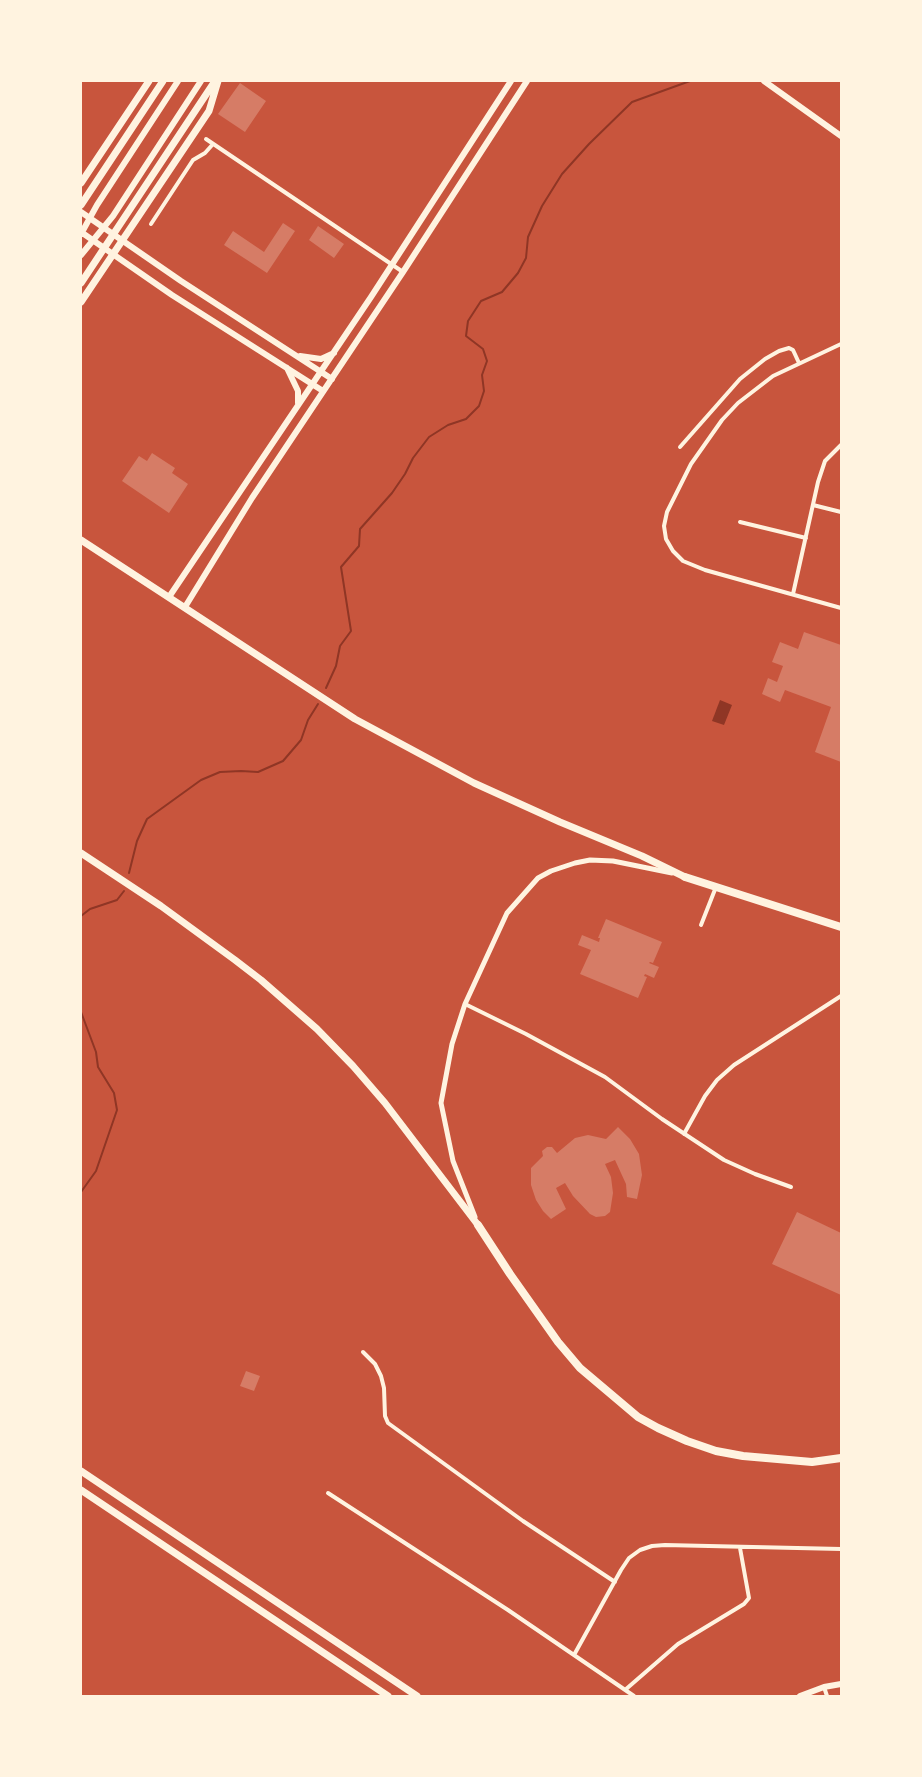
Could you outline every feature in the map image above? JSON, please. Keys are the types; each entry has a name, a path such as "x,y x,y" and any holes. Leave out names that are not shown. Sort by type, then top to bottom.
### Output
{"highway":[{"path":"685,877 841,927"},
{"path":"478,1225 558,1342 587,1374 638,1417 687,1441 716,1451 743,1456 812,1462 841,1458"}],"main road":[{"path":"81,183 149,81"},
{"path":"81,205 163,81"},
{"path":"81,255 113,216 201,81"},
{"path":"81,283 217,81"},
{"path":"81,302 119,238 208,111 217,81"},
{"path":"169,597 410,239 511,81"},
{"path":"185,607 209,565 527,81"},
{"path":"764,81 841,136"},
{"path":"176,84 81,233 172,295 323,391"},
{"path":"81,212 332,379"},
{"path":"297,356 321,359 335,352"},
{"path":"286,368 298,391 298,405"},
{"path":"81,540 355,719 474,783 685,877"},
{"path":"83,855 161,906 254,974 338,1050 385,1103 478,1225"},
{"path":"81,1471 417,1696"},
{"path":"81,1490 388,1696"},
{"path":"800,1696 824,1687 841,1684"}],"street":[{"path":"206,139 403,272"},
{"path":"151,224 193,160 205,153 213,144"},
{"path":"841,344 773,376 755,389 723,420 686,473 667,512 664,526 666,539 683,561 705,570 841,608"},
{"path":"680,447 734,386 765,359 789,348 793,350 799,363"},
{"path":"793,594 825,461 836,447 841,445"},
{"path":"813,504 841,512"},
{"path":"740,522 806,538"},
{"path":"478,1225 453,1161 441,1103 452,1044 465,1004 507,913 538,878 561,867 590,860 643,866 685,877"},
{"path":"701,925 716,887"},
{"path":"684,1134 705,1096 717,1080 734,1065 841,996"},
{"path":"465,1004 605,1077 724,1160 791,1187"},
{"path":"363,1352 375,1364 381,1376 385,1416 388,1423 523,1521 615,1582"},
{"path":"328,1493 634,1696"},
{"path":"574,1655 629,1558 640,1550 652,1546 841,1549"},
{"path":"625,1690 678,1644 744,1604 749,1598 740,1548"},
{"path":"824,1687 827,1696"}],"shaded area":[{"path":"720,700 732,705 724,725 712,721"}],"building":[{"path":"240,83 266,101 245,132 218,114"},
{"path":"283,223 295,231 267,273 224,245 233,231 264,252"},
{"path":"318,226 344,244 334,258 309,240"},
{"path":"152,453 175,468 172,473 188,484 169,513 122,481 139,456 147,461"},
{"path":"804,632 841,645 841,762 815,752 831,707 785,690 780,702 762,694 768,678 777,682 783,666 772,662 780,642 798,649"},
{"path":"606,919 662,942 653,963 649,963 659,967 654,978 645,974 644,976 647,977 638,998 580,974 591,950 578,945 582,935 599,942 600,938 598,938"},
{"path":"618,1127 630,1139 639,1154 642,1175 637,1199 627,1197 626,1184 615,1160 605,1164 611,1177 613,1193 610,1212 605,1216 596,1217 590,1214 573,1196 565,1183 556,1188 566,1209 551,1219 536,1200 531,1185 531,1168 543,1156 542,1151 547,1147 552,1147 557,1153 575,1138 588,1135 606,1139"},
{"path":"797,1212 841,1233 841,1295 772,1264"},
{"path":"246,1371 260,1376 254,1391 240,1386"}],"waterway":[{"path":"326,688 336,666 340,646 351,631 341,567 359,546 360,529 392,493 429,437 448,425 466,419 479,406 484,391 482,375 487,361 483,349 466,336 468,321 481,301 502,292 518,273 526,258 528,237 542,206 562,174 589,144 632,102 690,81"},
{"path":"129,873 137,841 147,819 201,780 220,772 258,772 283,761 301,740 308,720 318,704"},
{"path":"81,916 90,909 117,900 124,891"},
{"path":"81,1012 96,1052 98,1067 114,1093 117,1110 96,1171 81,1192"}]}
